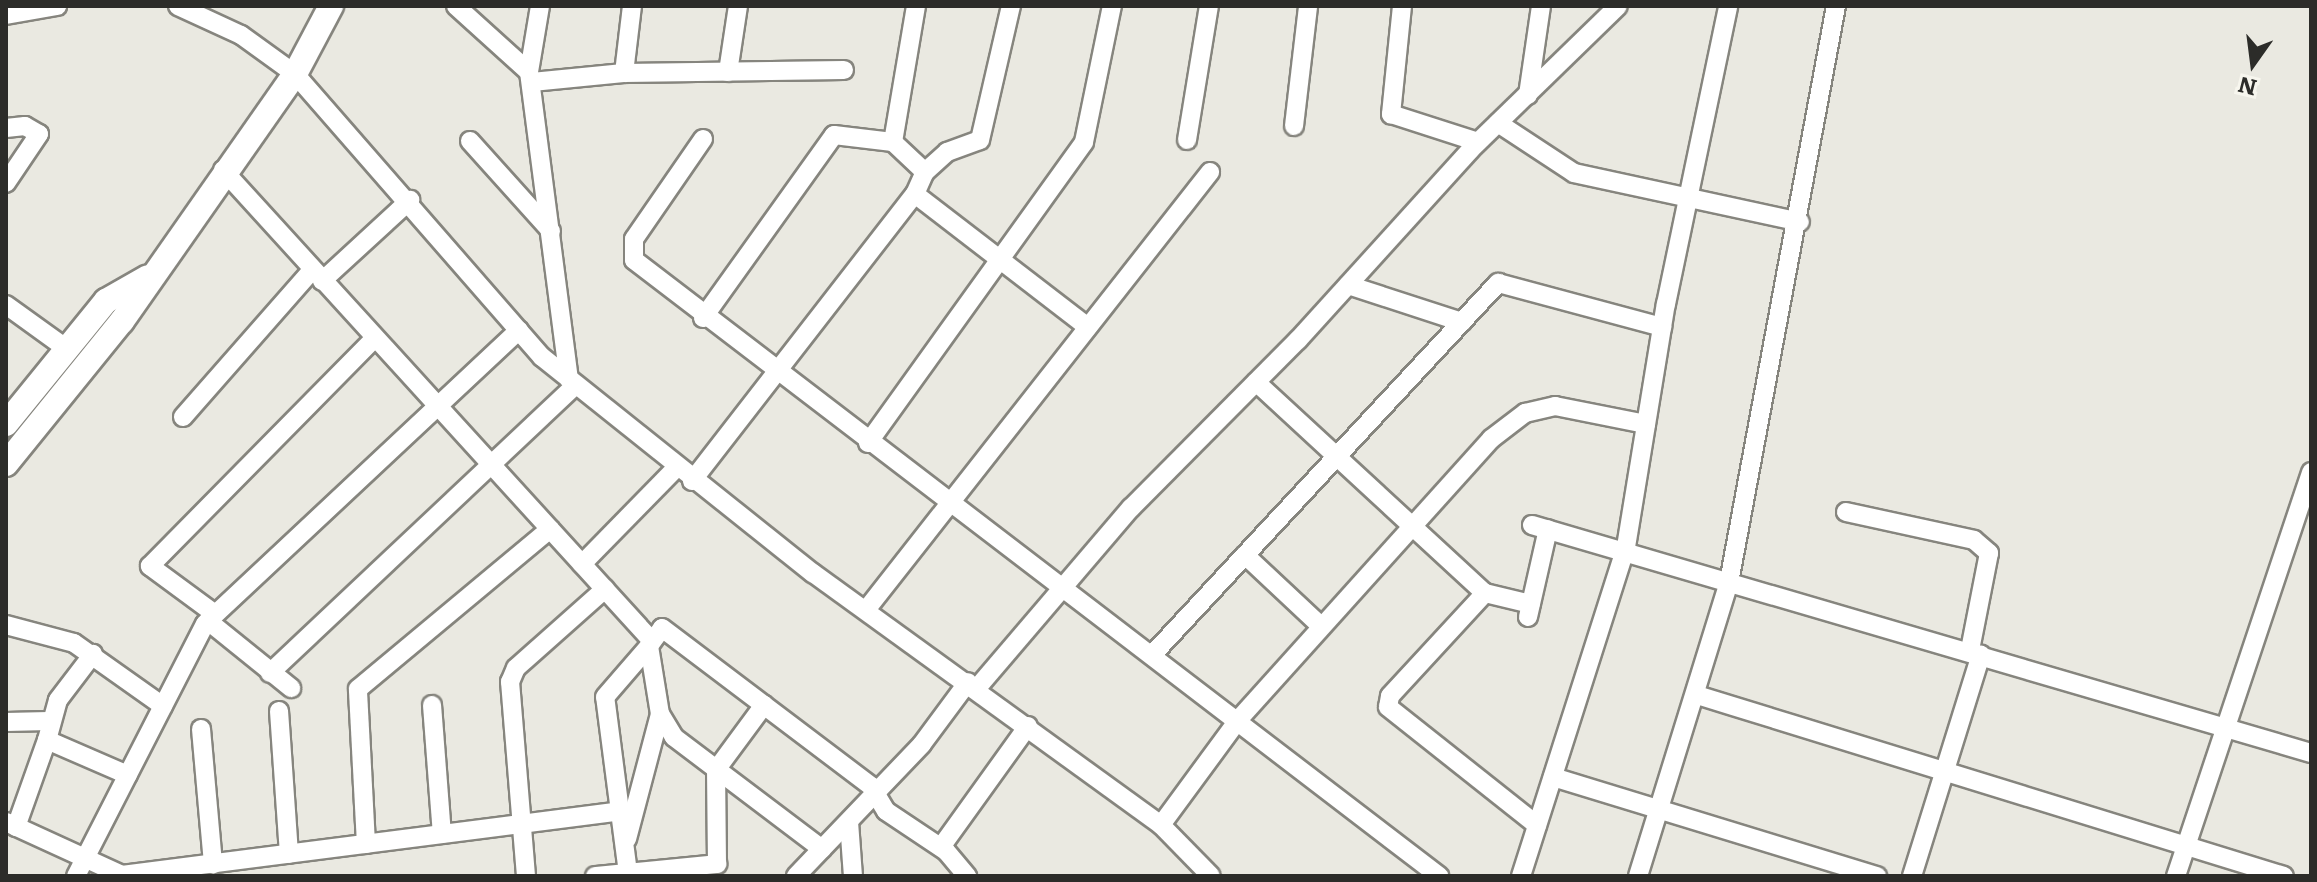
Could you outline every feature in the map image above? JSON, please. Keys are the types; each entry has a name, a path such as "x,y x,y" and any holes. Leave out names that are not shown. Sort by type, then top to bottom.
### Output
{"street":[{"path":"6,15 57,6"},
{"path":"178,6 241,35 295,74 410,200 519,330 572,382 692,481 1161,825 1211,876"},
{"path":"6,464 122,321 148,277 295,74 331,6"},
{"path":"456,6 530,77 844,70"},
{"path":"540,6 530,77 572,382"},
{"path":"624,73 632,6"},
{"path":"728,72 738,6"},
{"path":"893,142 916,6"},
{"path":"692,481 772,373 915,194 925,172 986,129 1011,6"},
{"path":"868,443 1084,142 1112,6"},
{"path":"1187,140 1209,6"},
{"path":"1294,126 1308,6"},
{"path":"1402,6 1391,114 1478,142"},
{"path":"1528,95 1541,6"},
{"path":"796,876 876,794 1065,585 1348,285 1478,142 1618,6"},
{"path":"1521,876 1626,547 1662,327 1692,194 1728,6"},
{"path":"1638,876 1697,695 1729,582 1800,222 1836,6"},
{"path":"1498,123 1574,173 1692,194 1800,222"},
{"path":"6,128 39,134 6,183"},
{"path":"703,318 827,141 844,133 893,142 925,172"},
{"path":"703,139 631,251 703,318 772,373 1065,585 1439,876"},
{"path":"470,141 551,231"},
{"path":"223,170 373,340 550,529 651,643 660,714 625,843"},
{"path":"866,610 1210,172"},
{"path":"915,194 997,263 1088,327"},
{"path":"183,417 317,275 410,200"},
{"path":"6,424 106,301 148,277"},
{"path":"1153,654 1498,283 1662,327"},
{"path":"1348,285 1462,322"},
{"path":"6,305 67,349"},
{"path":"76,876 212,617 519,330"},
{"path":"291,688 150,566 373,340"},
{"path":"270,673 491,465 572,382"},
{"path":"1256,382 1409,527 1485,593 1529,610 1540,527 1626,547 1729,582 1976,652 2311,753"},
{"path":"1161,825 1238,720 1321,626 1409,527 1525,413 1555,406 1646,424"},
{"path":"582,564 676,468"},
{"path":"2176,876 2225,727 2304,518 2311,472"},
{"path":"1846,512 1974,540 1989,553 1976,652 1945,770 1912,876"},
{"path":"366,844 358,689 550,529"},
{"path":"1245,555 1321,626"},
{"path":"526,876 510,682 516,668 605,589"},
{"path":"1485,593 1390,696 1388,707 1537,825"},
{"path":"6,625 93,654 163,706"},
{"path":"628,873 605,697 662,628 876,794 886,811 941,847 967,876"},
{"path":"93,654 48,730 11,824 122,875 622,811"},
{"path":"1697,695 2284,876"},
{"path":"432,705 442,834"},
{"path":"595,876 717,864 716,770 764,705"},
{"path":"279,711 289,854"},
{"path":"660,714 674,737 822,849"},
{"path":"6,722 48,730 128,775"},
{"path":"941,847 1028,726"},
{"path":"201,729 213,864"},
{"path":"1553,777 1877,876"},
{"path":"849,822 853,876"}]}
